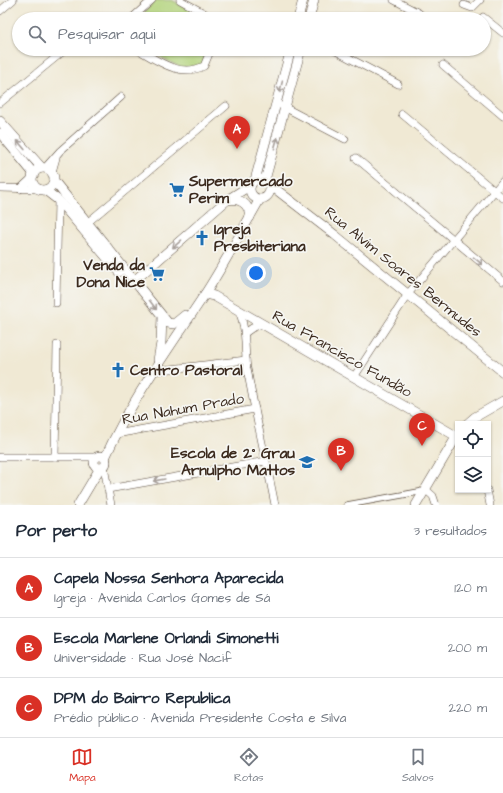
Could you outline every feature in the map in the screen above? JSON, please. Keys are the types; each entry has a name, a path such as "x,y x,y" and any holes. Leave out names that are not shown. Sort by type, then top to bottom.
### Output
{"street":[{"path":"0,11 13,0"},
{"path":"139,12 152,0"},
{"path":"180,0 188,2 202,12"},
{"path":"300,12 303,0"},
{"path":"311,12 314,0"},
{"path":"394,0 417,12"},
{"path":"464,5 472,8 480,0"},
{"path":"491,23 503,33"},
{"path":"0,103 57,56"},
{"path":"149,56 169,67 184,71 196,70 204,66 208,56"},
{"path":"134,280 227,200 260,182 277,103 289,56"},
{"path":"285,195 264,196 253,195 251,192 260,182 286,108 299,56"},
{"path":"345,56 398,84"},
{"path":"443,65 503,116"},
{"path":"20,189 33,175 46,169 60,151 121,97"},
{"path":"277,103 345,139"},
{"path":"87,223 226,106"},
{"path":"402,114 503,198"},
{"path":"0,121 46,169 87,223 168,323 174,324 210,292"},
{"path":"0,133 33,175 34,184 58,200 127,281 143,292"},
{"path":"356,158 503,281"},
{"path":"0,188 42,190 51,187 54,181"},
{"path":"354,377 408,294 503,181"},
{"path":"78,505 99,462 154,371 210,292 250,217 264,196 270,190 260,182"},
{"name":"Rua Alvim Soares Bermudes","path":"260,182 285,195 503,372"},
{"path":"56,303 58,200"},
{"path":"227,200 236,200 245,204 248,207 250,217"},
{"name":"Rua Francisco Fundão","path":"210,292 239,311 455,433"},
{"path":"239,311 245,333 246,360 255,409 275,505"},
{"path":"154,371 160,350 162,317"},
{"path":"245,333 262,324"},
{"path":"55,457 57,345"},
{"path":"154,371 246,360"},
{"path":"475,420 486,409 503,400"},
{"path":"486,409 503,404"},
{"name":"Rua Nahum Prado","path":"114,438 255,409"},
{"path":"416,505 455,438"},
{"path":"0,457 84,457 99,462"},
{"path":"108,489 266,461"},
{"path":"99,462 108,489 111,505"},
{"path":"347,505 425,490 433,496 436,505"},
{"path":"488,493 490,505"}],"green space":[{"path":"155,0 172,0 195,12 145,12"},
{"path":"159,56 205,56 203,65 181,68"}],"place":[{"name":"Capela Nossa Senhora Aparecida","path":"237,149"},
{"name":"Supermercado Perim","path":"177,190"},
{"name":"Igreja Presbiteriana","path":"202,238"},
{"name":"Venda da Dona Nice","path":"157,274"},
{"name":"Centro Pastoral","path":"118,370"},
{"name":"DPM do Bairro Republica","path":"422,446"},
{"name":"Escola de 2˚ Grau Arnulpho Mattos","path":"307,462"},
{"name":"Escola Marlene Orlandi Simonetti","path":"341,471"}]}
